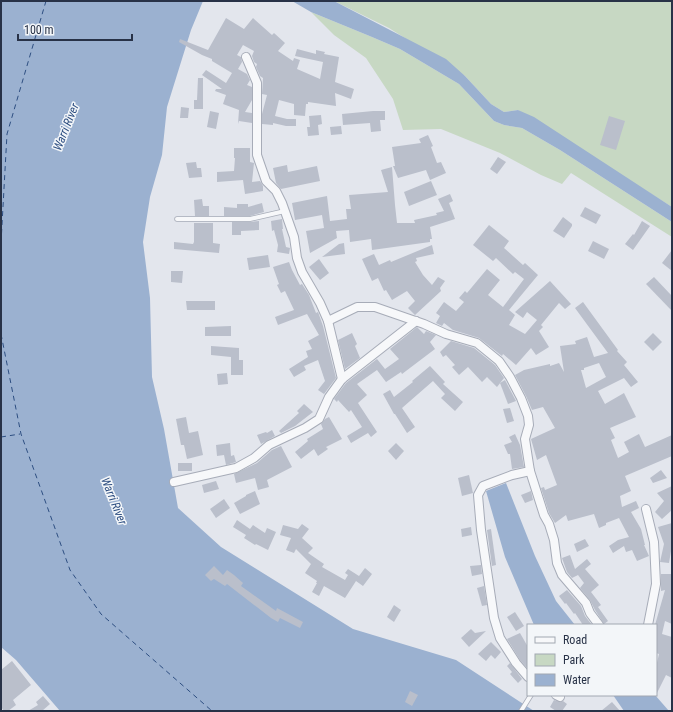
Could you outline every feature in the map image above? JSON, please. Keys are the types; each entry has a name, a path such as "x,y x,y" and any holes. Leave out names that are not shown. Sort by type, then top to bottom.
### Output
{"street":[{"path":"246,57 257,83 257,155 266,181 276,190 285,211 294,237 297,258 302,272 320,303 328,321 342,379"},
{"path":"328,321 357,307 375,307 416,321 446,334 477,343 499,361 510,377 528,416 529,425 525,439 530,471 544,516 549,524 554,540 557,563 562,575 586,603 590,613 598,624"},
{"path":"174,482 236,468 254,458 269,445 306,428 319,419 328,397 342,379 416,321"},
{"path":"527,676 516,664 500,638 494,618 481,530 478,495 483,486 512,475 530,471"},
{"path":"646,509 654,542 656,584 648,624"}],"lane":[{"path":"177,219 250,219 285,211"},
{"path":"521,711 530,696"}],"green space":[{"path":"334,1 672,1 672,207 518,110 504,112 491,104 465,76 389,28"},
{"path":"311,12 400,49 459,84 494,121 504,125 522,128 560,150 672,222 672,237 571,173 562,184 541,175 500,153 441,129 403,130 393,99 366,58 334,35"}],"water":[{"name":"Warri River","path":"1,1 203,1 191,30 167,107 162,155 150,197 143,242 150,298 152,377 164,429 178,508 221,547 353,629 456,660 534,711 60,711 16,660 1,647"},
{"path":"292,1 334,1 446,59 465,76 491,104 504,112 518,110 534,117 672,207 672,222 560,150 522,128 504,125 494,121 459,84 400,49 311,12"},
{"path":"506,483 535,556 556,601 574,624 534,624 505,557 486,491"},
{"path":"614,696 656,696 669,711 624,711"}],"building":[{"path":"226,18 244,29 253,18 272,35 274,33 285,43 278,51 293,61 294,58 300,60 297,69 320,79 323,62 295,56 297,49 316,54 316,50 325,52 324,54 339,57 335,82 354,89 351,99 335,93 336,106 308,102 308,104 306,104 305,116 294,115 294,104 279,100 275,116 287,119 296,119 296,126 286,126 273,123 273,125 262,124 262,114 267,95 262,94 263,78 260,76 256,67 257,64 254,62 252,56 254,51 243,45 237,55 241,57 242,62 238,69 247,74 250,80 247,85 252,87 252,100 245,112 252,113 252,123 239,121 238,124 239,110 223,104 226,95 215,91 216,89 222,89 202,75 206,70 226,83 232,73 212,61 212,59 179,42 180,39 208,50"},
{"path":"198,78 203,78 203,109 194,109 194,100 197,100"},
{"path":"181,107 189,108 188,118 180,118"},
{"path":"210,111 219,113 216,129 207,127"},
{"path":"385,111 385,120 380,120 381,131 371,132 370,123 343,125 342,114"},
{"path":"321,115 322,124 318,125 319,135 308,136 307,127 310,127 309,116"},
{"path":"609,116 625,121 616,150 600,145"},
{"path":"341,126 342,134 331,135 330,127"},
{"path":"428,135 433,146 431,147 437,163 441,162 446,173 430,180 426,170 398,178 393,166 395,166 392,147 421,143 419,139"},
{"path":"234,148 250,148 250,162 254,163 252,182 260,181 263,186 263,191 245,194 243,180 217,182 217,172 234,171"},
{"path":"498,157 506,162 497,174 490,169"},
{"path":"196,162 197,168 201,168 202,177 189,178 186,163"},
{"path":"287,165 288,172 317,166 320,181 281,189 276,183 273,168"},
{"path":"392,167 397,223 415,223 414,220 437,215 436,213 444,211 438,199 450,194 453,201 449,203 455,219 430,227 432,239 430,239 430,242 372,250 371,239 350,242 349,230 336,231 337,238 310,253 306,231 324,228 322,215 295,220 292,203 327,196 330,221 347,219 346,209 351,209 349,195 388,192 381,170"},
{"path":"431,181 437,195 409,206 404,192"},
{"path":"202,199 203,206 209,206 209,216 195,216 194,200"},
{"path":"262,203 264,212 250,216 224,216 224,207 237,208 237,204 248,204 248,207"},
{"path":"585,207 601,215 596,224 580,216"},
{"path":"563,217 572,224 564,238 553,231"},
{"path":"282,219 282,229 286,247 290,248 289,254 277,252 278,245 274,230 272,231 271,221"},
{"path":"259,221 259,230 241,231 241,235 232,235 232,222"},
{"path":"642,221 650,226 633,250 625,244 633,234 634,235"},
{"path":"194,223 213,223 213,243 220,244 219,253 174,249 174,242 193,244"},
{"path":"489,225 509,241 504,248 523,265 525,263 538,275 509,310 515,315 509,325 525,334 537,320 527,312 523,318 515,312 550,281 571,304 565,309 559,303 541,325 543,327 539,331 549,347 536,355 531,348 516,365 503,354 502,356 479,338 453,330 444,323 442,326 436,323 440,316 436,313 444,302 456,311 464,302 459,298 465,291 467,293 487,269 500,280 488,295 503,307 524,279 515,272 513,274 496,258 493,261 473,245"},
{"path":"593,241 609,249 604,259 588,251"},
{"path":"344,243 345,254 322,257 339,244"},
{"path":"432,245 434,254 416,258 417,261 415,262 423,275 432,285 438,277 445,281 440,288 441,291 415,315 408,308 415,301 407,291 392,300 386,290 384,291 378,278 372,281 362,259 374,254 379,265 390,260 391,262"},
{"path":"672,250 672,271 662,263"},
{"path":"268,255 270,267 249,270 247,258"},
{"path":"319,259 329,273 320,280 309,267"},
{"path":"289,262 300,285 302,284 309,295 316,313 318,312 323,326 336,378 324,394 318,390 325,381 318,360 304,366 306,370 294,377 289,369 308,357 306,351 312,349 308,341 319,335 307,314 278,325 275,317 294,310 285,291 281,293 277,285 279,284 273,267"},
{"path":"171,271 183,271 182,283 171,282"},
{"path":"654,277 672,296 672,311 646,284"},
{"path":"186,301 215,301 215,310 187,310"},
{"path":"583,302 618,350 617,351 627,362 624,365 638,382 631,387 624,378 598,391 605,404 624,393 636,417 610,428 615,438 611,440 618,458 629,452 624,442 639,434 645,447 672,435 672,456 625,476 631,491 620,496 622,507 636,501 639,508 631,512 641,529 644,545 649,556 637,561 632,550 626,552 624,546 613,553 609,546 618,540 629,537 619,518 606,523 606,525 599,528 594,514 568,521 566,515 555,523 549,513 541,488 544,487 545,490 557,485 546,455 537,460 531,439 555,428 543,407 532,410 515,375 524,370 559,363 564,372 560,346 576,344 575,341 587,337 594,357 608,353 575,308","holes":["599,363 606,377 586,388 581,370"]},
{"path":"231,326 231,336 205,336 205,327"},
{"path":"417,327 424,334 426,331 436,335 430,342 435,349 402,374 401,372 386,382 377,370 357,384 367,395 358,403 377,432 371,437 368,433 351,443 347,436 362,427 351,410 349,412 338,400 337,402 334,399 346,383 377,359 385,369 399,359 390,349"},
{"path":"352,333 357,344 355,346 360,358 345,369 338,340"},
{"path":"653,333 662,342 653,351 644,342"},
{"path":"451,341 474,348 495,365 504,378 497,387 487,377 482,382 468,367 459,375 452,367 455,365 446,355 443,357 440,352"},
{"path":"211,346 239,348 239,360 243,360 243,375 231,375 231,357 211,355"},
{"path":"430,366 445,382 443,384 463,402 455,411 441,398 445,394 433,381 402,408 415,427 407,433 383,394 390,390 394,397"},
{"path":"227,373 228,384 218,385 217,374"},
{"path":"505,380 516,401 508,404 500,383"},
{"path":"304,404 313,412 295,426 281,433 279,431 299,413 297,411"},
{"path":"510,408 514,421 507,423 503,409"},
{"path":"186,417 189,433 198,431 203,455 187,459 184,445 181,445 176,419"},
{"path":"329,417 342,439 326,447 328,449 318,456 314,449 301,459 295,452 308,441 307,439 323,429 321,424"},
{"path":"272,430 275,436 261,444 257,435 267,433"},
{"path":"515,434 520,445 524,467 512,469 510,454 508,454 504,445 512,442 509,437"},
{"path":"230,443 231,456 234,455 236,462 226,465 224,455 217,456 216,445"},
{"path":"396,443 404,451 396,460 388,451"},
{"path":"281,446 292,467 267,480 269,487 258,490 255,478 236,483 234,474 257,463 272,450"},
{"path":"178,463 192,463 192,471 178,471"},
{"path":"661,470 667,478 653,483 650,478"},
{"path":"469,475 473,493 462,496 458,478"},
{"path":"216,481 219,489 204,493 202,485"},
{"path":"672,486 672,510 662,519 655,512 664,501 657,493"},
{"path":"255,491 260,504 240,514 234,503"},
{"path":"531,491 533,500 525,503 521,495"},
{"path":"224,499 230,508 216,518 210,509"},
{"path":"237,520 250,529 253,525 265,533 267,528 276,532 268,550 256,544 255,545 244,538 246,535 233,527"},
{"path":"672,523 672,545 669,563 660,562 664,544 658,527"},
{"path":"302,524 309,529 302,538 313,548 308,553 324,564 322,567 345,580 348,575 345,573 348,569 359,576 365,568 372,574 363,586 356,581 345,598 324,586 319,596 312,592 317,581 305,573 311,564 296,549 294,553 286,550 291,538 280,535 283,525 298,529"},
{"path":"471,527 472,535 462,537 461,529"},
{"path":"491,529 496,565 492,566 487,530"},
{"path":"585,539 589,546 577,552 574,544"},
{"path":"570,555 575,569 587,559 591,564 585,569 599,585 591,592 601,605 598,607 608,621 604,624 590,600 580,588 584,583 578,575 572,578 567,572 562,558"},
{"path":"481,565 482,574 472,576 470,566"},
{"path":"214,566 223,575 227,570 234,575 243,583 241,586 276,611 277,608 303,622 300,628 280,618 278,622 227,584 225,586 214,579 211,581 205,575"},
{"path":"661,574 672,574 672,624 665,621 662,634 672,637 672,678 666,675 657,693 657,663 659,654 657,653 657,624 655,624 665,590 661,591"},
{"path":"484,586 487,605 482,606 477,588"},
{"path":"567,590 581,606 585,616 591,624 582,624 575,613 574,614 559,596"},
{"path":"394,605 401,610 394,622 387,617"},
{"path":"515,612 524,626 516,631 507,617"},
{"path":"471,629 475,633 486,631 469,647 461,638"},
{"path":"520,633 527,645 527,668 520,660 507,639"},
{"path":"491,642 501,652 495,659 491,655 486,661 478,654"},
{"path":"12,661 31,685 13,700 16,705 8,711 4,711 1,707 1,670"},
{"path":"510,663 522,679 518,683 510,674 512,672 507,666"},
{"path":"410,691 418,695 412,706 405,702"},
{"path":"43,696 50,704 42,711 28,711 38,705 36,702"},
{"path":"554,700 560,702 563,701 567,704 562,711 556,711 550,707"},
{"path":"612,702 620,711 601,711"}],"ferry route":[{"path":"1,243 7,134 46,1"},
{"path":"1,334 21,434 70,570 101,614 212,711"},
{"path":"1,437 20,434"}]}
